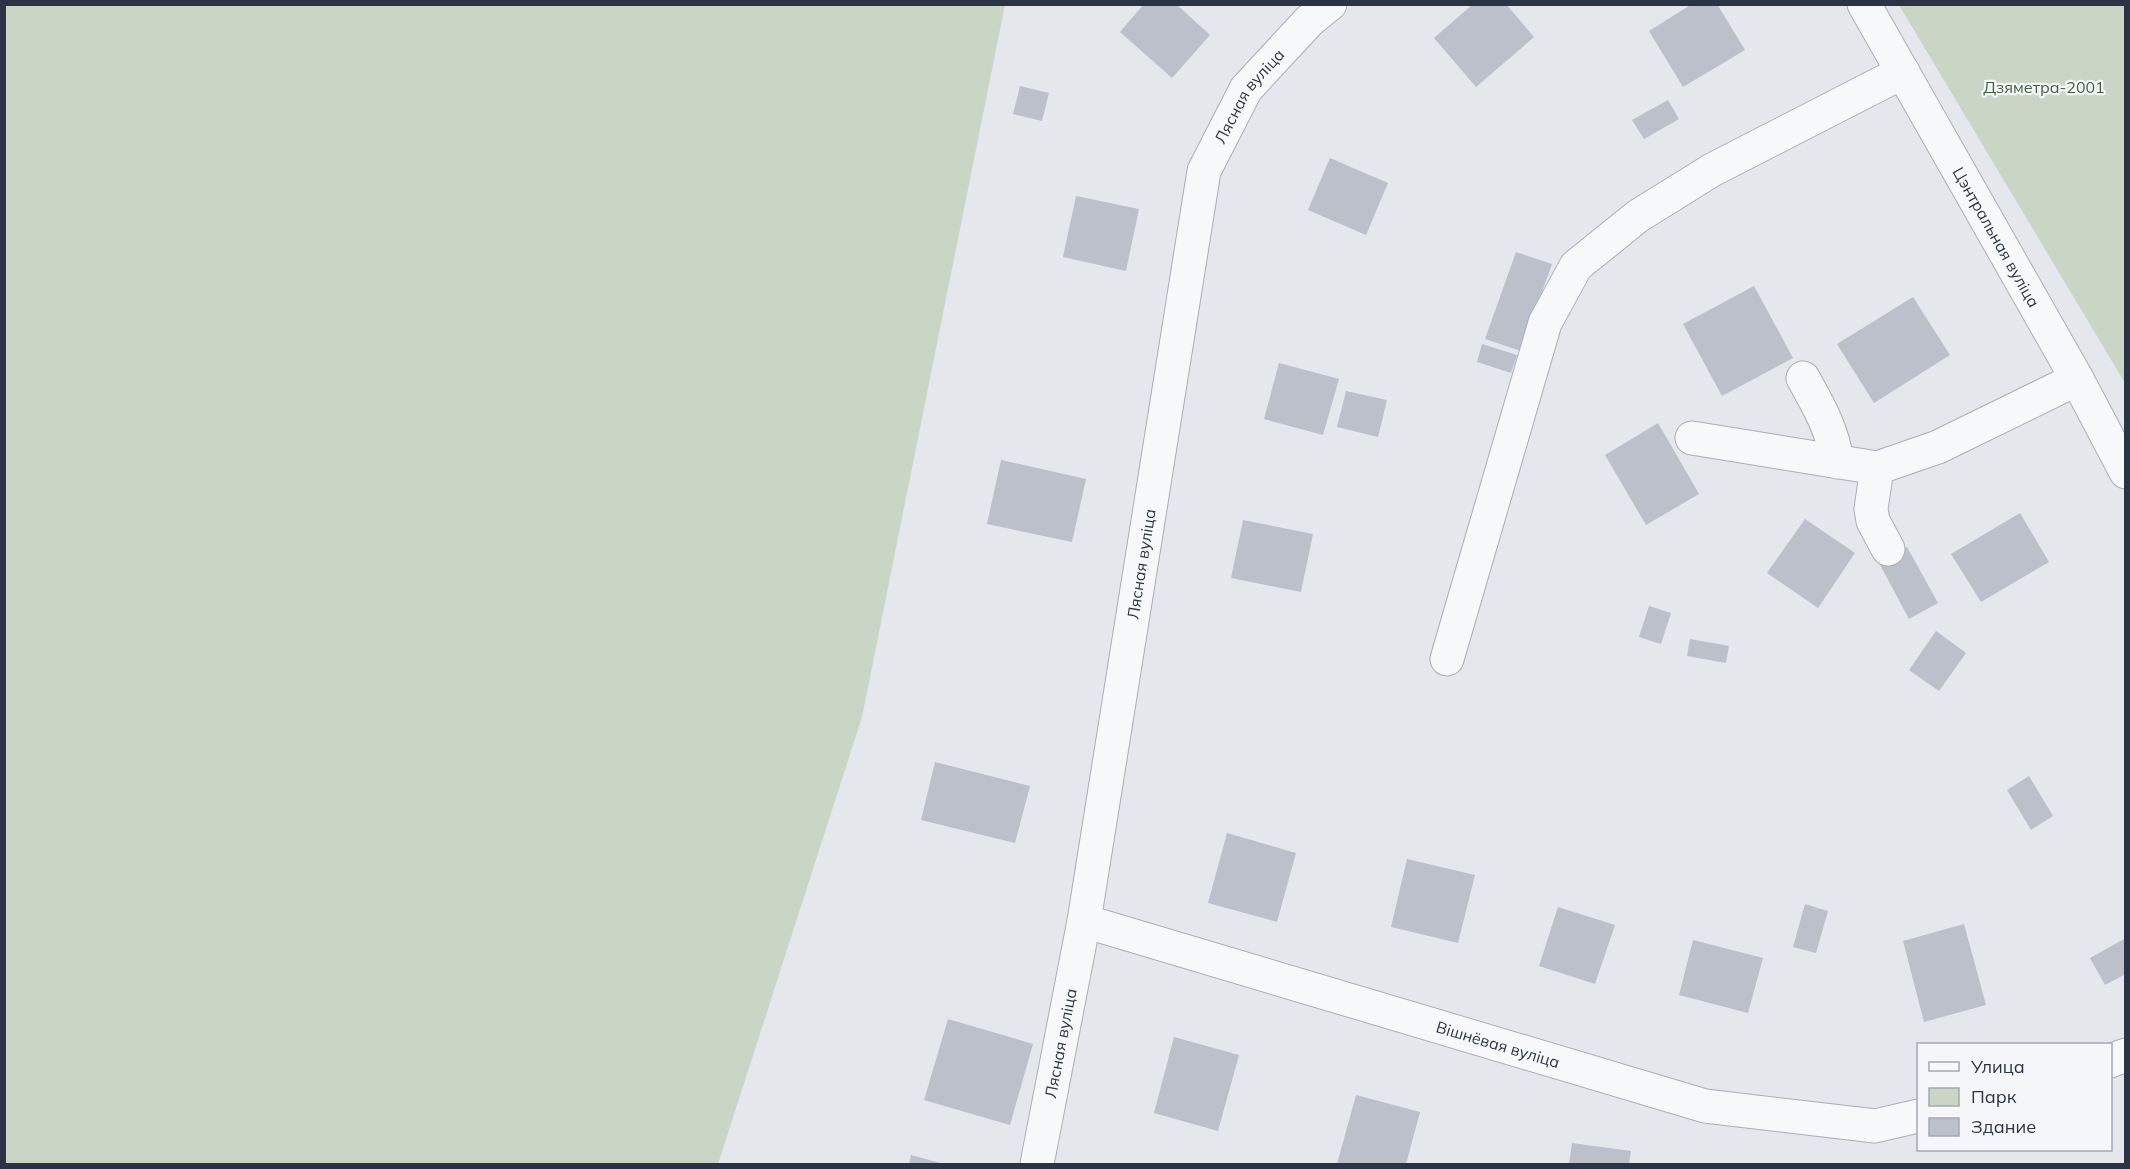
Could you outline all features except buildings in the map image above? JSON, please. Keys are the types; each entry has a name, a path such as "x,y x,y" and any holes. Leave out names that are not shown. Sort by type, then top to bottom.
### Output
{"street":[{"name":"Лясная вуліца","path":"1037,1164 1084,921 1204,171 1246,89 1309,21 1330,4"},
{"name":"Цэнтральная вуліца","path":"1864,4 2077,379 2126,472"},
{"path":"1447,658 1545,322 1576,267 1638,216 1712,170 1903,72"},
{"path":"1803,378 1826,420 1834,441 1837,462"},
{"path":"1692,438 1877,468 1938,447 2077,379"},
{"path":"1877,468 1871,509 1873,521 1888,549"},
{"name":"Вішнёвая вуліца","path":"1084,921 1705,1106 1875,1126 1917,1116"}],"green space":[{"path":"5,4 1005,5 862,717 718,1164 5,1164"},
{"name":"Дзяметра-2001","path":"1899,5 2125,5 2125,383"}]}
